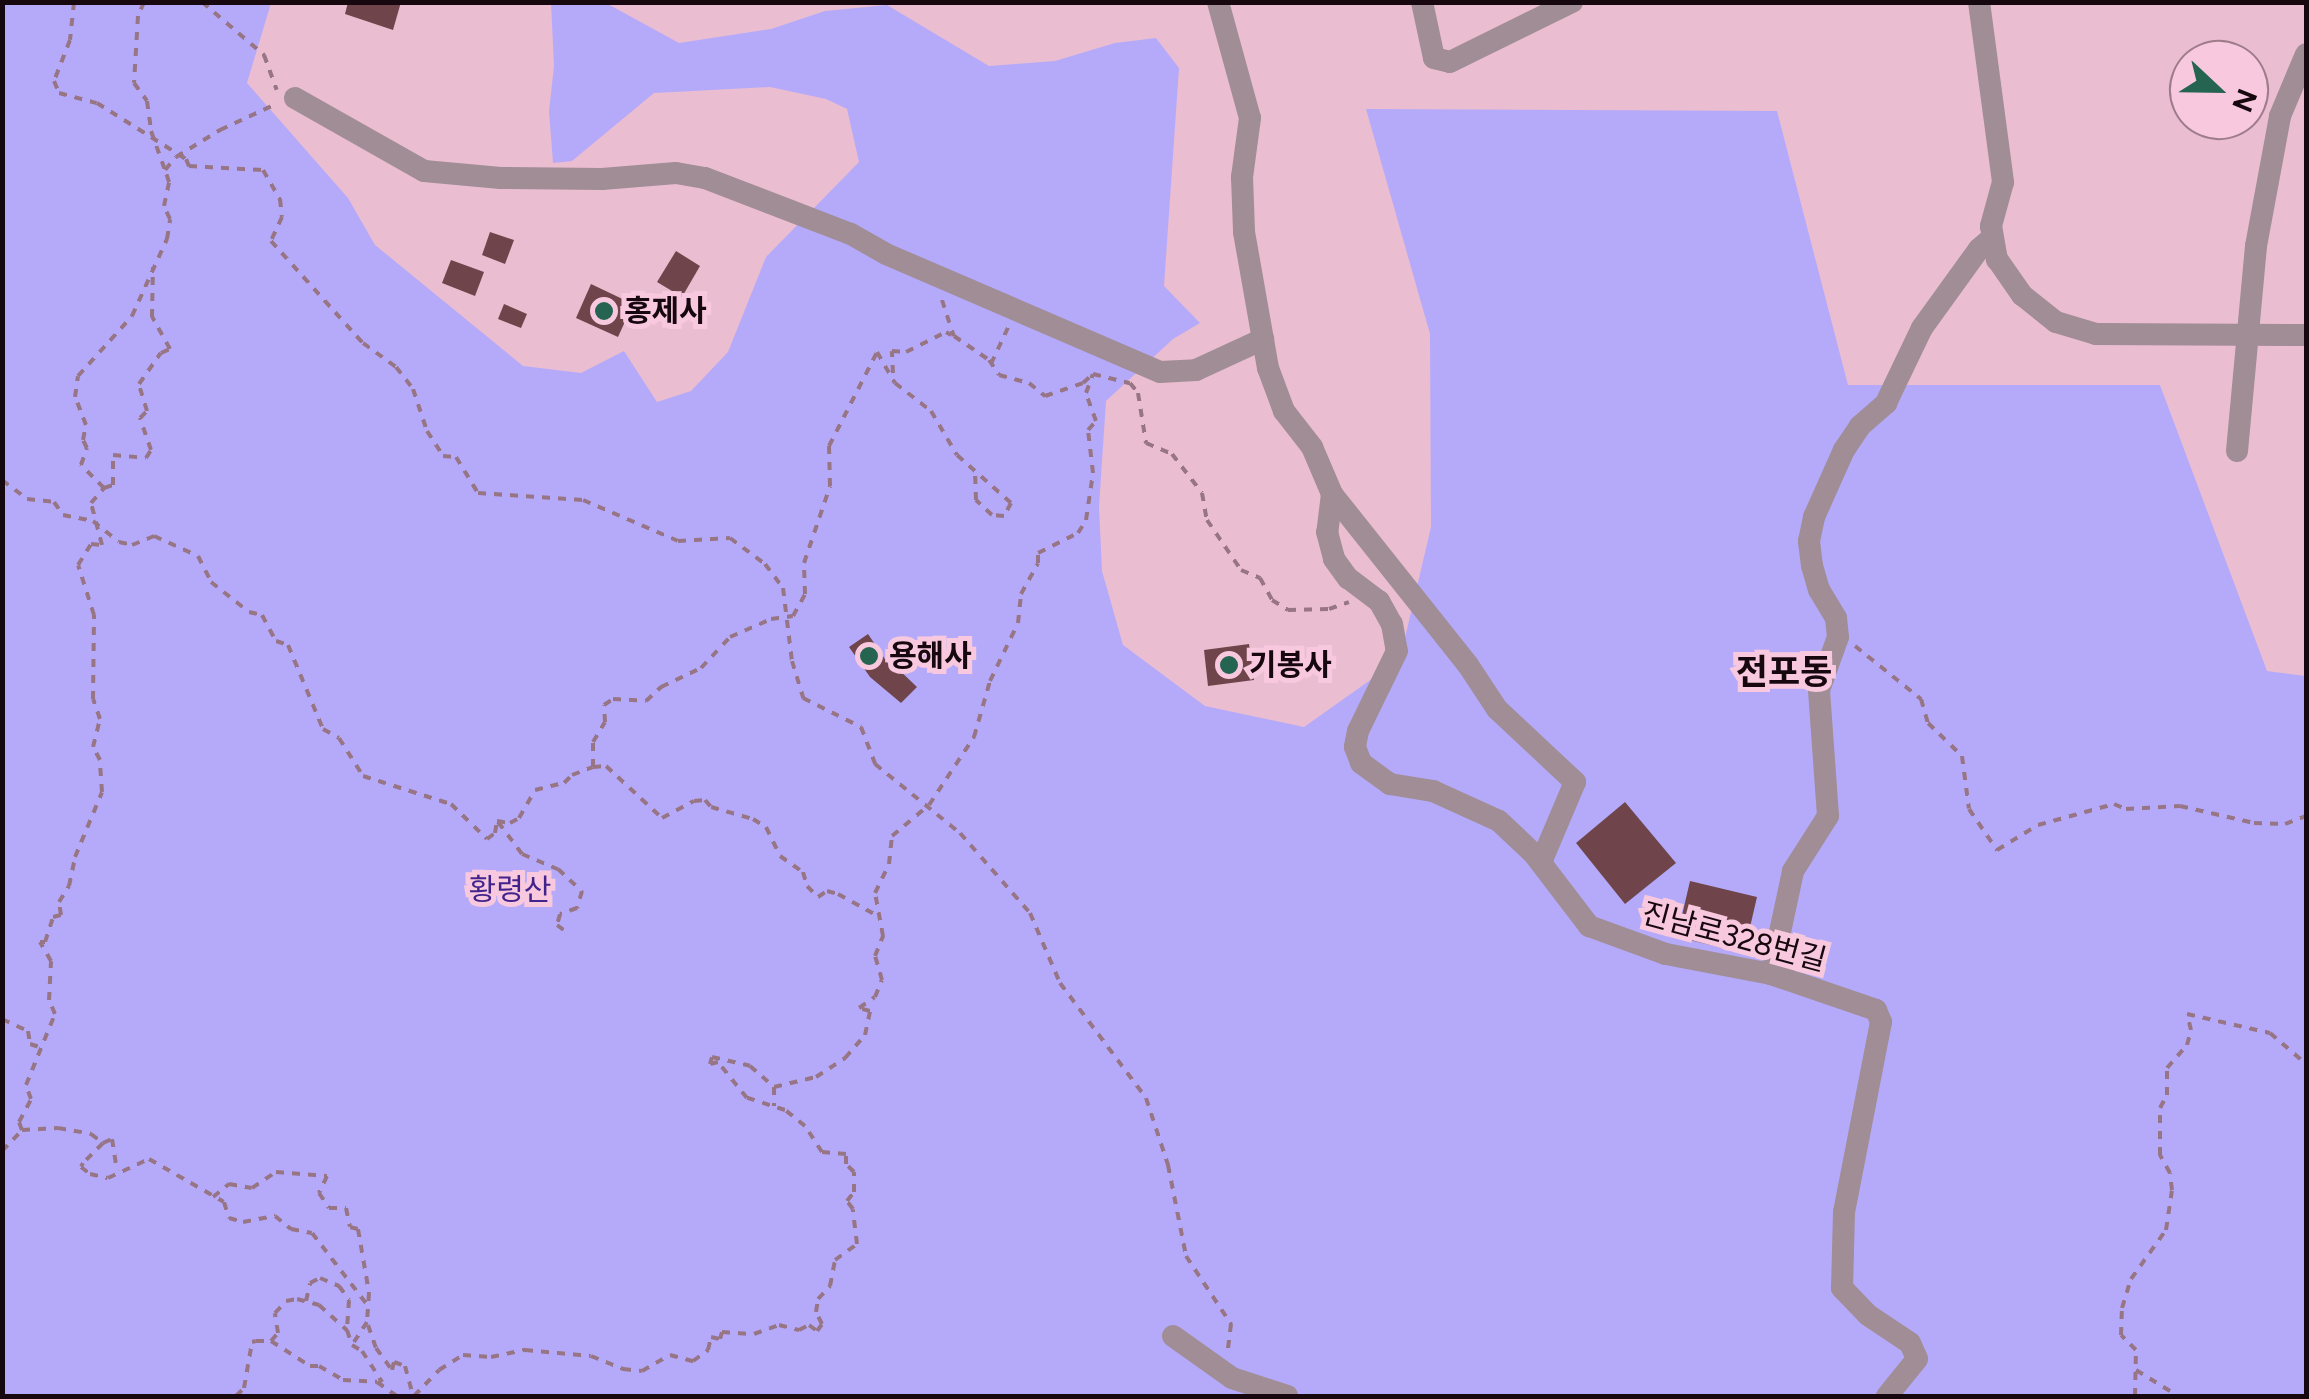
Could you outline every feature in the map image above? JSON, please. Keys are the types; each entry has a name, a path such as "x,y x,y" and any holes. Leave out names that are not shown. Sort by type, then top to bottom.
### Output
{"street":[{"name":"진남로328번길","path":"1218,2 1250,118 1242,176 1244,232 1263,338 1284,411 1312,447 1332,494 1327,532 1334,559 1348,578 1379,601 1392,624 1397,652 1358,731 1355,746 1360,763 1390,784 1433,791 1498,821 1542,862 1589,926 1666,954 1771,974 1876,1010 1881,1022 1844,1212 1842,1288 1868,1316 1910,1342 1917,1359 1887,1396"},
{"path":"1422,2 1434,58 1450,62 1572,2"},
{"path":"1979,2 2002,182 1992,226 1998,259 2022,295 2056,322 2096,334 2306,334"},
{"path":"2237,451 2256,246 2280,116 2306,54"},
{"path":"294,98 424,171 501,178 602,179 676,173 706,178 1022,309 1160,372 1196,370 1263,338"},
{"path":"1771,974 1793,871 1828,816 1819,690 1838,637 1836,618 1819,590 1812,566 1809,541 1814,517 1844,450 1860,426 1886,402 1922,328 1979,249 1994,237"},
{"path":"1332,494 1468,665 1497,710 1575,782 1542,862"},
{"path":"1174,1336 1226,1373 1287,1396"}],"path":[{"path":"74,2 70,40 54,81 59,92 96,103 179,155 188,166 264,170 280,199 282,217 270,241 362,342 396,367 412,389 427,431 443,456 456,458 478,492 583,500 678,541 730,538 765,564 784,588 792,661 803,698 862,727 874,764 902,789 929,804 1030,913 1060,983 1146,1098 1168,1165 1186,1256 1231,1324 1226,1373"},
{"path":"104,488 81,464 87,448 83,440 86,425 75,397 78,376 132,316 170,219 164,206 168,182 147,101 134,83 138,16 144,2"},
{"path":"202,2 264,54 277,91 294,98"},
{"path":"165,170 179,155 200,146 220,130 294,98"},
{"path":"22,1130 19,1122 31,1099 26,1084 55,1014 49,1000 51,961 40,942 44,942 53,917 61,915 59,902 69,886 75,857 102,792 100,760 92,747 100,719 92,699 94,615 78,565 92,544 102,545 92,521 91,504 104,488 113,485 113,455 146,458 150,450 140,418 147,411 139,384 161,353 170,350 152,317 153,267"},
{"path":"939,274 941,298 954,336"},
{"path":"991,364 998,342 1022,309"},
{"path":"974,474 976,500 992,514 1004,516 1011,504 974,474 957,455 931,411 895,382 892,351 906,352 946,332 991,364 999,376 1029,383 1045,396 1083,383 1093,374"},
{"path":"788,618 804,594 804,563 819,532 830,486 829,446 877,352 893,373"},
{"path":"1093,374 1130,382 1138,393 1146,443 1172,454 1202,493 1208,520 1227,553 1241,570 1260,578 1272,600 1288,610 1307,611 1351,601 1379,601"},
{"path":"774,1087 816,1077 845,1058 865,1034 870,1011 859,1008 876,997 882,980 875,956 883,936 875,893 889,864 892,836 929,804 948,770 974,737 990,680 1018,623 1021,594 1038,563 1038,553 1078,532 1086,520 1094,473 1088,430 1096,420 1086,392 1093,374"},
{"path":"2,480 27,499 45,505 54,502 63,515 92,521 120,542 132,546 154,536 198,556 211,582 249,612 262,615 276,642 288,644 323,729 338,738 363,776 451,804 487,839 495,833 498,822"},
{"path":"593,767 593,742 605,722 604,705 613,699 646,701 661,687 701,668 730,636 771,619 788,618"},
{"path":"1838,637 1869,654 1921,699 1928,722 1962,756 1969,810 1997,850 2038,824 2114,804 2126,809 2180,806 2254,823 2285,824 2306,816"},
{"path":"498,822 510,824 519,818 535,790 564,783 572,774 593,767 608,767 626,781 639,802 662,818 694,801 705,800 712,807 753,819 766,827 780,856 802,872 807,886 818,896 827,891 838,894 878,916"},
{"path":"498,822 522,854 558,870 582,890 577,908 560,914 557,924 565,931"},
{"path":"2135,1396 2136,1350 2121,1335 2122,1308 2131,1279 2166,1230 2172,1190 2170,1172 2160,1155 2160,1108 2168,1095 2167,1068 2187,1044 2191,1030 2187,1014 2270,1034 2306,1064"},
{"path":"2,1019 28,1031 30,1044 42,1048"},
{"path":"367,1322 376,1348 392,1370 394,1362 404,1366 413,1396 439,1370 464,1355 491,1357 525,1350 590,1356 642,1372 670,1355 693,1361 698,1353 708,1350 711,1337 720,1339 722,1332 754,1334 778,1325 800,1330 808,1325 817,1330 822,1324 816,1312 818,1299 830,1286 836,1260 857,1244 853,1209 847,1200 854,1192 854,1172 842,1151 822,1152 805,1126 774,1106 747,1098 718,1062 710,1064 712,1058 750,1066 774,1087 774,1106"},
{"path":"2,1150 22,1130 58,1128 91,1134 103,1143"},
{"path":"117,1171 114,1141 103,1143 81,1168 108,1178 149,1159 224,1202 229,1218 242,1222 275,1216 291,1228 312,1232 370,1307"},
{"path":"213,1197 229,1184 252,1188 276,1172 327,1176 319,1192 322,1200 329,1208 346,1208 350,1227 358,1228 361,1238 370,1307 367,1322 352,1344"},
{"path":"306,1301 310,1283 320,1278 339,1286 349,1300 347,1330 352,1344 362,1351 384,1386"},
{"path":"271,1342 278,1333 275,1314 286,1301 318,1305 347,1330"},
{"path":"236,1396 244,1388 252,1342 271,1342 310,1366 319,1366 343,1380 364,1378 397,1396"},
{"path":"2136,1370 2178,1396"}],"green space":[{"name":"황령산","path":"2,3 271,3 247,83 348,198 375,245 523,366 581,373 624,351 657,402 691,391 728,352 766,257 859,162 847,109 826,99 770,87 654,93 572,161 553,163 549,111 554,66 551,3 606,3 679,43 771,29 825,11 887,5 989,66 1055,61 1115,43 1156,38 1179,68 1164,286 1200,323 1173,339 1106,401 1099,507 1102,571 1123,645 1205,706 1304,727 1400,659 1431,527 1430,334 1366,109 1777,111 1848,385 2160,385 2267,671 2306,676 2306,1396 3,1396"}],"building":[{"path":"348,2 401,2 393,30 345,14"},
{"path":"490,232 514,240 505,264 482,255"},
{"path":"676,251 700,266 682,297 657,282"},
{"path":"451,260 484,272 475,296 442,283"},
{"name":"홍제사","path":"591,284 633,304 618,337 576,318"},
{"path":"504,304 527,314 521,328 498,319"},
{"path":"868,634 893,671 896,667 917,687 901,703 870,677 849,647"},
{"name":"기봉사","path":"1249,644 1254,680 1208,686 1204,650"},
{"path":"1625,802 1676,863 1625,904 1576,843"},
{"path":"1690,881 1757,897 1744,953 1677,937"}],"place":[{"name":"홍제사","path":"604,311"},
{"name":"용해사","path":"869,656"},
{"name":"기봉사","path":"1229,665"}],"district":[{"name":"전포동","path":"1784,672"}]}
